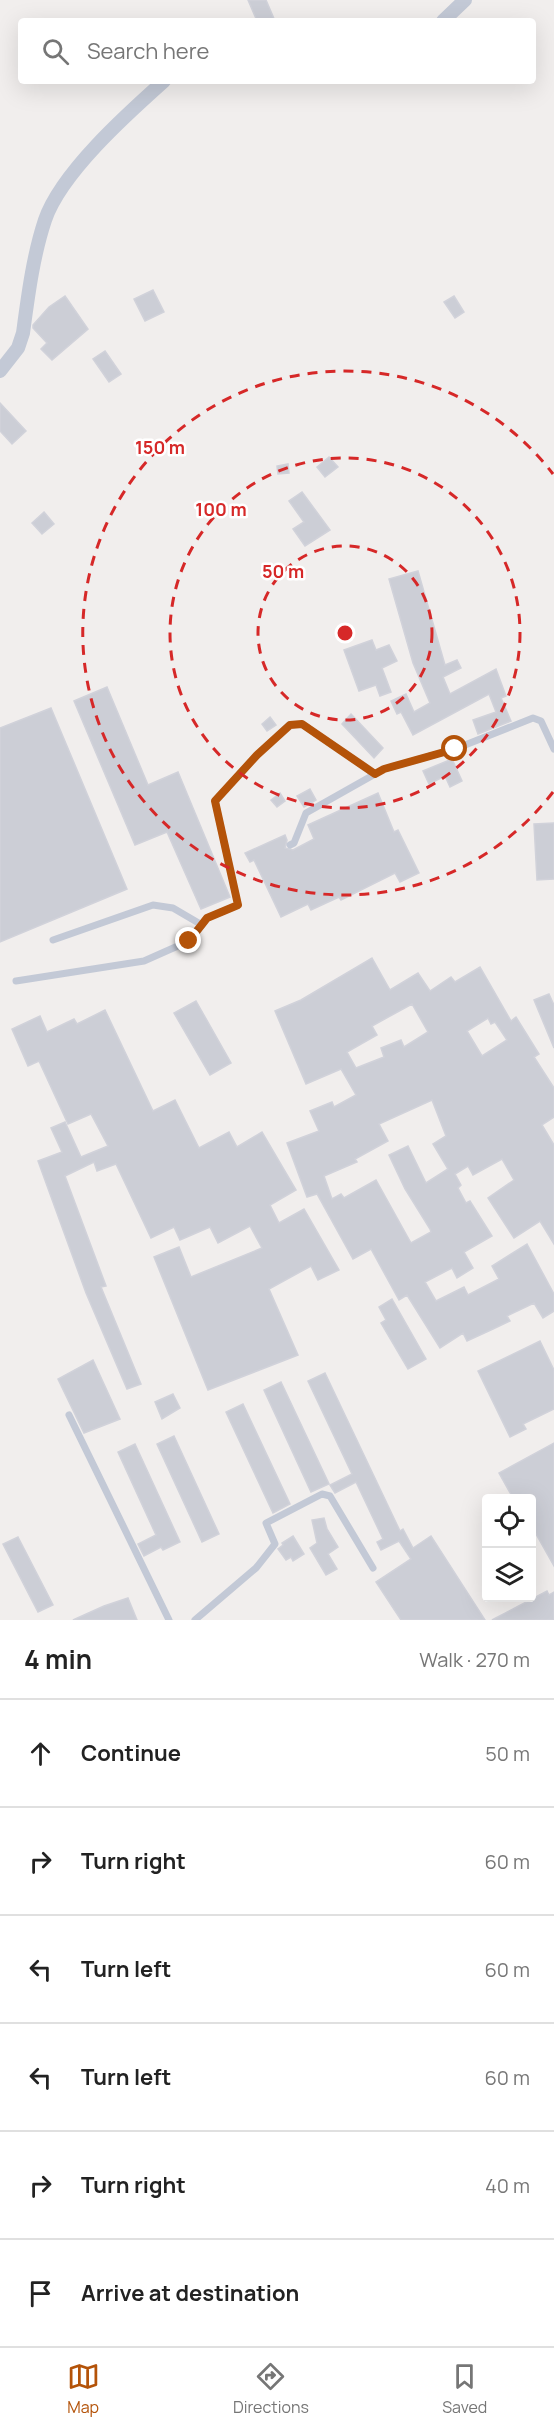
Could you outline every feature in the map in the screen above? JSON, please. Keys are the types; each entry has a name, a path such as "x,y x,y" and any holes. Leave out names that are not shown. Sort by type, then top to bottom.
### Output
{"street":[{"path":"446,18 465,0"},
{"path":"0,370 18,348 23,333 45,219 57,196 123,117 161,84"}],"lane":[{"path":"290,845 294,843 306,813 384,769 455,749 533,718 541,721 554,749"},
{"path":"16,981 144,961 189,941 207,918 238,905 215,801 257,755 290,725 302,724 375,774"},
{"path":"53,940 153,905 173,908 202,925"},
{"path":"69,1415 169,1620"},
{"path":"195,1620 256,1568 275,1544 266,1523 322,1494 330,1496 373,1568"}],"building":[{"path":"248,0 266,0 274,18 256,18"},
{"path":"153,290 164,312 145,321 134,299"},
{"path":"65,296 88,329 52,360 41,349 47,343 33,328 33,325 49,307"},
{"path":"454,296 464,312 455,318 444,302"},
{"path":"105,351 121,374 109,382 93,359"},
{"path":"0,403 26,431 12,444 0,431"},
{"path":"329,457 338,467 325,477 317,467"},
{"path":"288,464 289,473 278,474 277,466"},
{"path":"302,492 330,530 305,546 293,529 304,522 289,501"},
{"path":"44,512 54,524 42,534 32,523"},
{"path":"418,571 445,665 457,660 461,668 443,677 450,694 496,669 506,696 501,698 511,721 478,734 473,720 496,712 489,694 413,735 401,712 397,714 391,701 406,694 414,712 430,703 413,663 389,579"},
{"path":"372,640 376,650 389,645 397,661 382,668 391,692 380,696 376,685 359,691 344,650"},
{"path":"107,687 148,785 178,772 230,897 201,909 167,832 135,845 74,701"},
{"path":"51,708 127,889 0,942 0,728"},
{"path":"351,714 383,748 374,758 342,724"},
{"path":"270,717 276,725 267,731 262,724"},
{"path":"452,759 462,781 450,787 445,776 429,784 423,771"},
{"path":"310,789 316,800 304,807 297,796"},
{"path":"280,793 285,801 277,807 271,800"},
{"path":"378,793 394,832 398,830 419,873 400,882 395,873 341,900 339,897 311,910 308,904 281,917 254,860 250,862 245,853 285,835 287,840 285,848 293,850 314,839 308,825"},
{"path":"554,823 554,879 537,880 534,824"},
{"path":"372,958 390,990 418,973 430,991 451,977 455,982 480,967 511,1021 516,1017 539,1054 534,1057 554,1088 554,1117 542,1125 554,1145 554,1244 540,1221 514,1238 488,1198 514,1180 502,1159 473,1175 468,1166 455,1174 461,1185 458,1188 466,1203 470,1201 492,1236 464,1252 473,1268 457,1278 452,1268 425,1282 436,1301 464,1287 468,1295 499,1279 492,1266 527,1244 554,1294 554,1311 543,1318 534,1303 507,1316 510,1321 467,1341 463,1333 440,1348 407,1295 399,1300 371,1249 353,1259 317,1194 307,1197 287,1143 319,1131 310,1111 332,1102 334,1107 356,1095 341,1069 306,1084 275,1011 301,1000","holes":["412,1004 428,1032 404,1047 401,1040 381,1048 384,1057 356,1068 347,1052 377,1035 372,1026","488,1018 491,1024 495,1022 507,1040 482,1056 467,1031","432,1100 446,1136 433,1144 448,1169 426,1183 408,1146 389,1155 405,1189 431,1232 411,1243 376,1180 344,1198 341,1194 332,1199 324,1176 357,1162 355,1159 388,1141 379,1124"]},
{"path":"549,994 554,1005 554,1048 534,1000"},
{"path":"196,1001 231,1063 210,1075 174,1013"},
{"path":"105,1010 153,1111 175,1100 199,1148 229,1132 237,1147 262,1132 296,1190 270,1205 279,1223 304,1209 339,1270 318,1280 311,1266 269,1289 298,1355 208,1390 154,1257 179,1247 191,1277 262,1248 250,1226 218,1243 210,1227 180,1240 174,1227 151,1238 116,1164 97,1171 94,1162 65,1176 106,1286 101,1287 141,1384 127,1389 86,1293 38,1161 62,1152 51,1128 65,1122 81,1157 108,1146 91,1114 68,1124 39,1061 28,1066 12,1029 40,1016 47,1032 74,1019 77,1024"},
{"path":"392,1299 426,1359 408,1369 381,1323 386,1320 379,1307"},
{"path":"540,1341 554,1370 554,1409 523,1424 526,1429 510,1437 478,1371"},
{"path":"93,1360 120,1419 84,1433 58,1379"},
{"path":"325,1373 400,1531 403,1529 413,1548 431,1536 485,1620 401,1620 376,1582 411,1559 399,1541 381,1550 377,1542 383,1539 356,1482 335,1493 330,1485 352,1474 308,1381"},
{"path":"281,1382 329,1484 311,1492 264,1390"},
{"path":"173,1394 180,1408 162,1419 155,1402"},
{"path":"243,1404 290,1504 273,1513 226,1412"},
{"path":"174,1436 219,1534 202,1542 157,1444"},
{"path":"554,1443 554,1566 536,1534 536,1494 511,1494 499,1473"},
{"path":"135,1444 180,1542 163,1550 161,1547 144,1556 138,1544 156,1535 118,1452"},
{"path":"324,1518 327,1529 338,1547 328,1554 337,1569 326,1575 310,1548 317,1543 312,1520"},
{"path":"293,1536 304,1554 293,1561 291,1557 286,1560 278,1549 283,1545 282,1543"},
{"path":"18,1537 53,1605 38,1612 3,1544"},
{"path":"547,1591 549,1595 554,1592 554,1620 492,1620 526,1602 536,1602 536,1597"},
{"path":"128,1598 137,1620 73,1620 104,1606"}],"route":[{"path":"189,941 207,918 238,905 215,801 257,755 290,725 302,724 375,774 384,769 455,749"}]}
